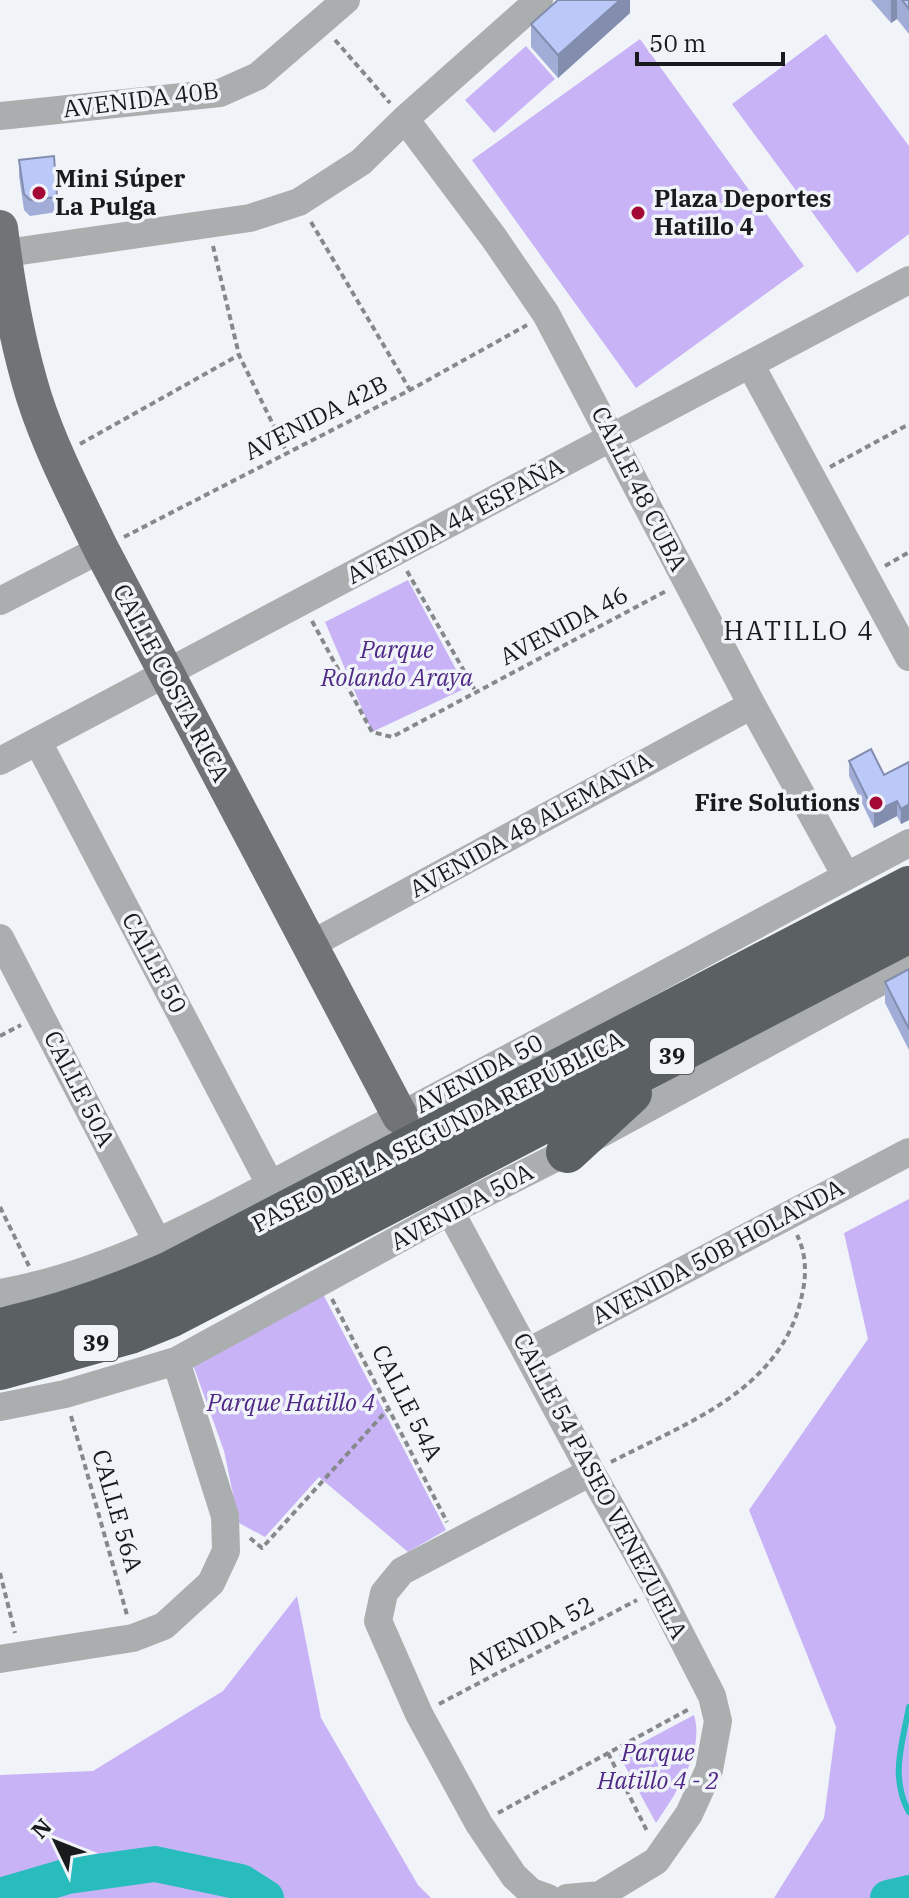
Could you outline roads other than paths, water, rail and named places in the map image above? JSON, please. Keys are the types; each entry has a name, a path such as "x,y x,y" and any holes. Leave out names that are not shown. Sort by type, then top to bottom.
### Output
{"highway":[{"name":"PASEO DE LA SEGUNDA REPÚBLICA","path":"0,1329 55,1317 168,1273 909,887"},
{"name":"PASEO DE LA SEGUNDA REPÚBLICA","path":"0,1369 130,1333 172,1316 909,932"},
{"path":"567,1152 668,1059"}],"main road":[{"name":"CALLE COSTA RICA","path":"1,245 21,350 57,457 101,549 400,1116"}],"street":[{"name":"AVENIDA 40B","path":"0,116 220,93 258,76 346,0"},
{"path":"1,245 250,218 299,202 361,162 539,0"},
{"name":"CALLE 48 CUBA","path":"405,119 546,314 846,876"},
{"name":"AVENIDA 44 ESPAÑA","path":"0,761 909,280"},
{"path":"750,364 909,657"},
{"path":"0,601 101,549"},
{"name":"AVENIDA 48 ALEMANIA","path":"310,945 752,705"},
{"name":"CALLE 50","path":"38,742 270,1184"},
{"name":"AVENIDA 50","path":"0,1293 40,1286 101,1266 157,1241 400,1116 909,843"},
{"name":"CALLE 50A","path":"0,938 157,1241"},
{"name":"AVENIDA 50A","path":"0,1407 65,1394 176,1361 909,966"},
{"name":"AVENIDA 50B HOLANDA","path":"528,1352 909,1152"},
{"name":"CALLE 54 PASEO VENEZUELA","path":"450,1211 657,1589 712,1696 718,1721 709,1770 689,1814 656,1861 600,1895 567,1898"},
{"path":"10,1657 133,1638 164,1626 211,1583 226,1551 225,1516 176,1361"},
{"path":"548,1898 531,1892 514,1876 479,1824 419,1714 378,1621 384,1593 402,1571 591,1472"}],"waterway":[{"path":"909,1707 899,1761 900,1786 909,1812"},
{"path":"0,1896 68,1876 155,1864 241,1882 266,1898"},
{"path":"888,1898 909,1893"}],"place":[{"name":"Mini Súper La Pulga","path":"39,193"},
{"name":"Plaza Deportes Hatillo 4","path":"638,213"},
{"name":"Fire Solutions","path":"876,803"}],"district":[{"name":"HATILLO 4","path":"799,631"}],"park label":[{"name":"Parque Rolando Araya","path":"397,664"},
{"name":"Parque Hatillo 4","path":"291,1403"},
{"name":"Parque Hatillo 4 - 2","path":"658,1767"}]}
